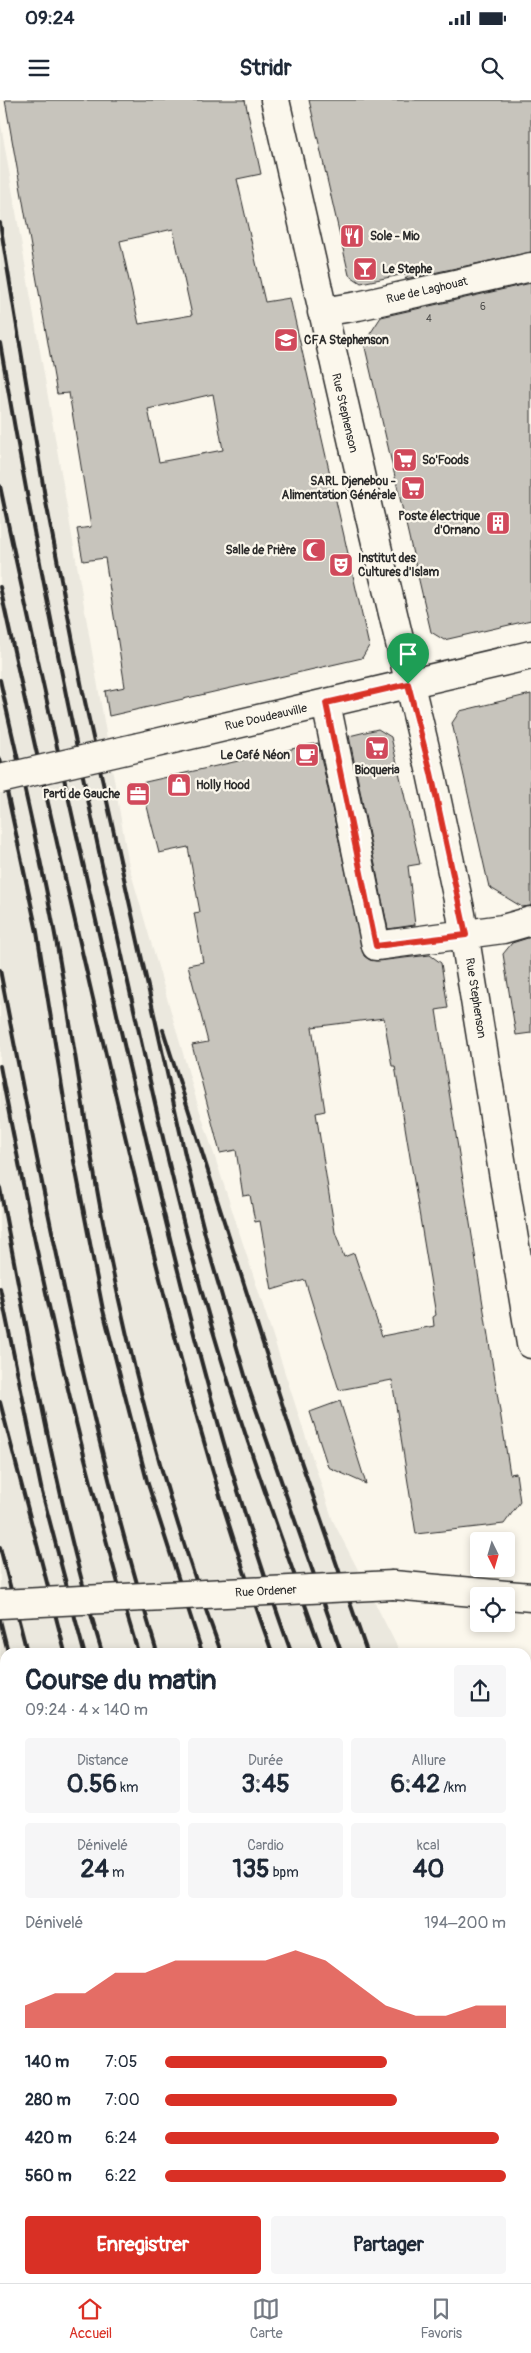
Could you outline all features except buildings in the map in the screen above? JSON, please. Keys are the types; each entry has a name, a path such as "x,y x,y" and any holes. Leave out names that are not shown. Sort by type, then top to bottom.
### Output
{"street":[{"name":"Rue Stephenson","path":"275,100 408,684 431,773 466,935 531,1344"},
{"name":"Rue de Laghouat","path":"322,312 358,306 531,267"},
{"name":"Rue Doudeauville","path":"0,779 531,655"},
{"path":"326,703 376,946 466,935 503,929 531,921"},
{"name":"Rue Ordener","path":"0,1604 394,1585 531,1597"}],"shaded area":[{"path":"0,119 129,866 197,1102 333,1521 398,1648 0,1648"}],"railway":[{"path":"0,223 45,497 82,688 186,1159 212,1262 249,1389 340,1648"},
{"path":"0,343 28,500 74,735 155,1105 177,1196 200,1286 238,1412 321,1648"},
{"path":"0,486 119,1023 175,1261 240,1497 264,1575 290,1648"},
{"path":"0,587 88,979 169,1316 227,1519 271,1648"},
{"path":"0,680 50,907 97,1187 126,1331 153,1440 185,1547 220,1648"},
{"path":"0,759 37,932 74,1161 103,1310 147,1481 201,1648"},
{"path":"0,970 51,1227 89,1398 110,1483 156,1648"},
{"path":"163,1030 294,1441 366,1648"},
{"path":"0,1066 29,1214 61,1360 97,1507 137,1648"},
{"path":"0,1188 57,1480 101,1648"},
{"path":"0,1288 42,1492 83,1648"},
{"path":"0,1402 64,1648"},
{"path":"0,1547 26,1648"},
{"path":"0,1620 7,1648"}],"place":[{"name":"Sole - Mio","path":"352,236"},
{"name":"Le Stephe","path":"365,269"},
{"name":"CFA Stephenson","path":"286,340"},
{"name":"So'Foods","path":"405,460"},
{"name":"SARL Djenebou - Alimentation Générale","path":"413,488"},
{"name":"Poste électrique d'Ornano","path":"498,523"},
{"name":"Salle de Prière","path":"314,550"},
{"name":"Institut des Cultures d'Islam","path":"341,565"},
{"name":"Bioqueria","path":"377,748"},
{"name":"Le Café Néon","path":"307,755"},
{"name":"Holly Hood","path":"179,785"},
{"name":"Parti de Gauche","path":"138,794"}],"route":[{"path":"408,684 431,773 466,935 376,946 326,703 408,684"}]}
